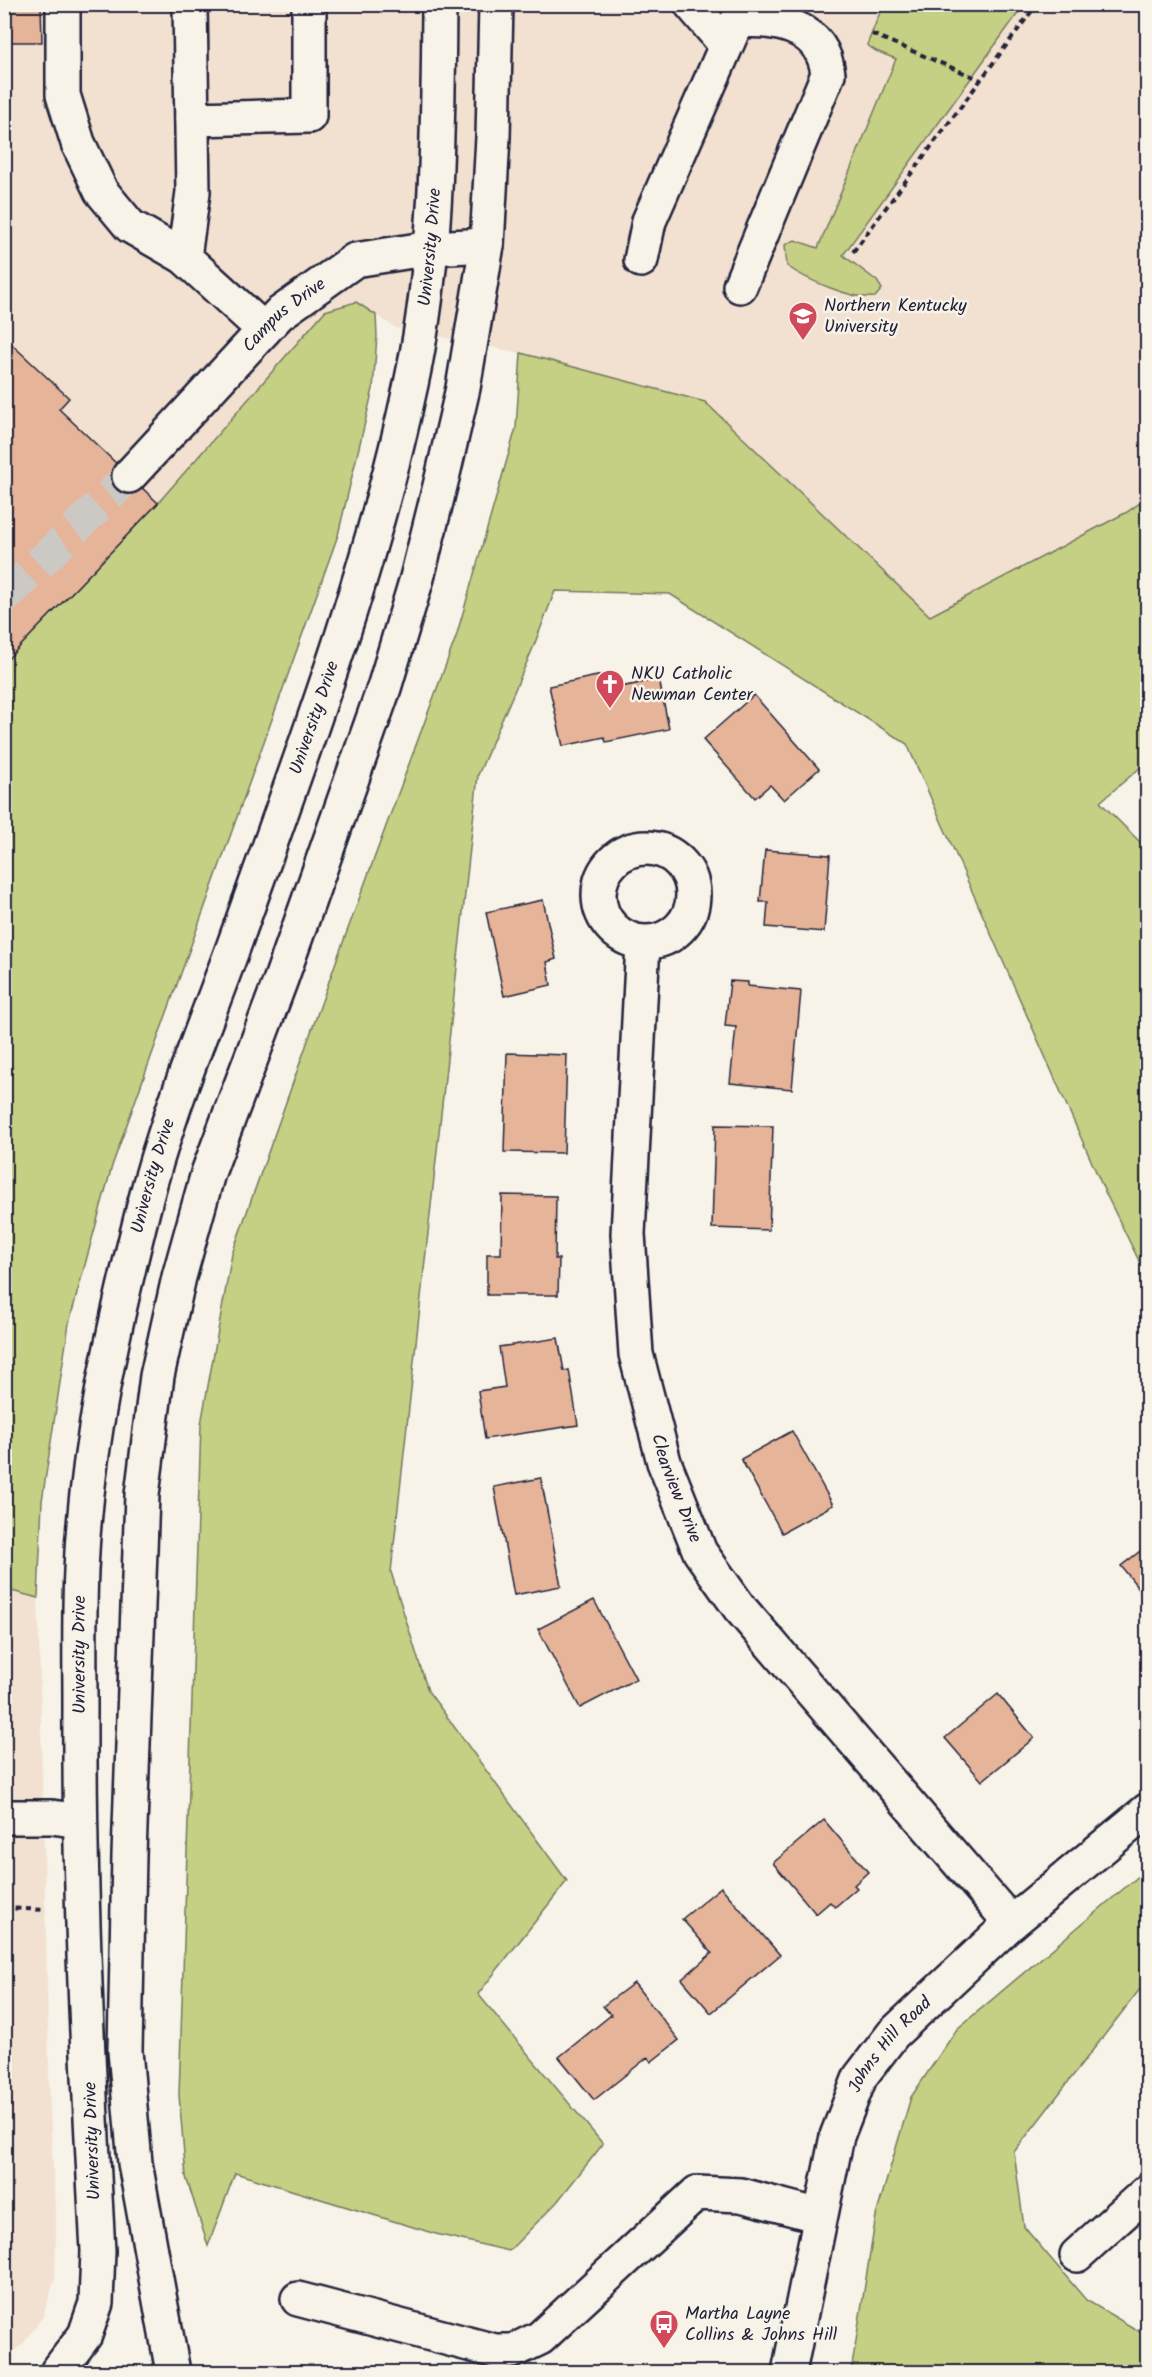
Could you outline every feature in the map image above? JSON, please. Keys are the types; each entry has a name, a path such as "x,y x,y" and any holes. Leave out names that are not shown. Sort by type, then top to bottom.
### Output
{"street":[{"path":"184,257 193,192 190,4"},
{"path":"192,119 309,116 309,4"},
{"name":"University Drive","path":"57,2373 85,2335 96,2303 98,2250 80,1821 81,1568 91,1464 110,1352 145,1200 188,1070 337,653 366,557 412,379 431,248 438,149 439,4"},
{"name":"University Drive","path":"173,2373 135,2163 125,2050 129,1855 142,1495 157,1376 179,1277 208,1173 281,979 384,688 417,578 463,388 487,244 493,137 496,4"},
{"path":"691,4 726,45"},
{"path":"63,5 63,95 78,143 102,191 130,225 184,257 264,330"},
{"path":"640,260 649,221 737,21 765,19 784,14 803,30 826,56 828,74 740,286"},
{"name":"Campus Drive","path":"129,476 279,314 355,260 431,248 487,244"},
{"name":"Clearview Drive","path":"643,943 628,1234 636,1354 664,1462 700,1552 739,1607 1011,1923"},
{"name":"Johns Hill Road","path":"789,2373 837,2136 860,2077 892,2034 1011,1923 1148,1810"},
{"path":"4,1817 80,1821"},
{"path":"1077,2255 1148,2191"},
{"path":"298,2299 495,2351 513,2351 540,2338 697,2193 741,2195 820,2216"}],"path":[{"path":"853,252 1037,4"},
{"path":"872,34 981,80"}],"shaded area":[{"name":"Northern Kentucky University","path":"5,5 1147,5 1148,498 1127,512 930,616 705,402 521,353 396,328 356,302 5,663"},
{"path":"5,1589 38,1598 50,2113 56,2229 55,2278 43,2316 22,2345 5,2356"}],"green space":[{"path":"883,5 1024,5 843,255 877,281 882,289 875,297 865,297 829,288 787,266 785,245 795,240 818,248 896,59 867,45"},
{"path":"356,302 376,315 377,336 373,389 338,535 112,1166 69,1323 42,1501 38,1598 4,1589 4,663 158,503 325,311"},
{"path":"521,353 705,402 930,616 1127,512 1147,498 1147,762 1100,802 1147,849 1147,1277 1105,1192 907,744 670,594 555,591 478,775 391,1572 428,1691 567,1881 478,1994 603,2144 557,2202 509,2251 436,2234 235,2173 208,2246 186,2177 179,2095 201,1424 232,1254 338,956 456,637 516,428"},
{"path":"1147,1869 1147,1980 1014,2152 1024,2227 1086,2300 1147,2336 1147,2372 851,2372 876,2216 911,2097 957,2029"}],"building":[{"path":"4,4 41,4 42,42 4,42"},
{"path":"4,337 69,398 59,409 158,503 4,663"},
{"name":"NKU Catholic Newman Center","path":"607,674 611,689 659,679 669,729 606,742 604,737 563,746 549,686"},
{"path":"754,695 819,769 784,800 770,785 755,798 703,740"},
{"path":"765,850 830,855 824,932 766,927 768,902 760,902"},
{"path":"543,900 556,959 547,962 551,985 504,996 486,912"},
{"path":"730,981 748,982 748,986 801,991 792,1089 730,1083 736,1027 725,1026"},
{"path":"507,1053 567,1055 564,1153 504,1152"},
{"path":"715,1125 773,1126 769,1230 712,1228"},
{"path":"502,1195 556,1196 555,1259 559,1259 558,1295 487,1295 487,1254 501,1254"},
{"path":"558,1338 564,1371 569,1370 578,1425 485,1439 478,1391 505,1387 499,1347"},
{"path":"792,1431 833,1505 782,1533 741,1459"},
{"path":"541,1478 561,1586 514,1595 494,1487"},
{"path":"1148,1545 1148,1600 1121,1566"},
{"path":"594,1600 636,1679 580,1708 538,1629"},
{"path":"998,1694 1034,1738 982,1781 945,1738"},
{"path":"824,1820 868,1872 854,1885 857,1888 835,1907 830,1902 816,1914 773,1863"},
{"path":"721,1887 780,1955 711,2013 682,1979 712,1953 682,1919"},
{"path":"634,1983 679,2040 651,2062 648,2057 594,2100 559,2057 611,2015 603,2006"}],"tunnel":[{"path":"4,598 129,476"}],"place":[{"name":"Northern Kentucky University","path":"803,342"},
{"name":"NKU Catholic Newman Center","path":"610,710"},
{"name":"Martha Layne Collins & Johns Hill","path":"664,2350"}]}
